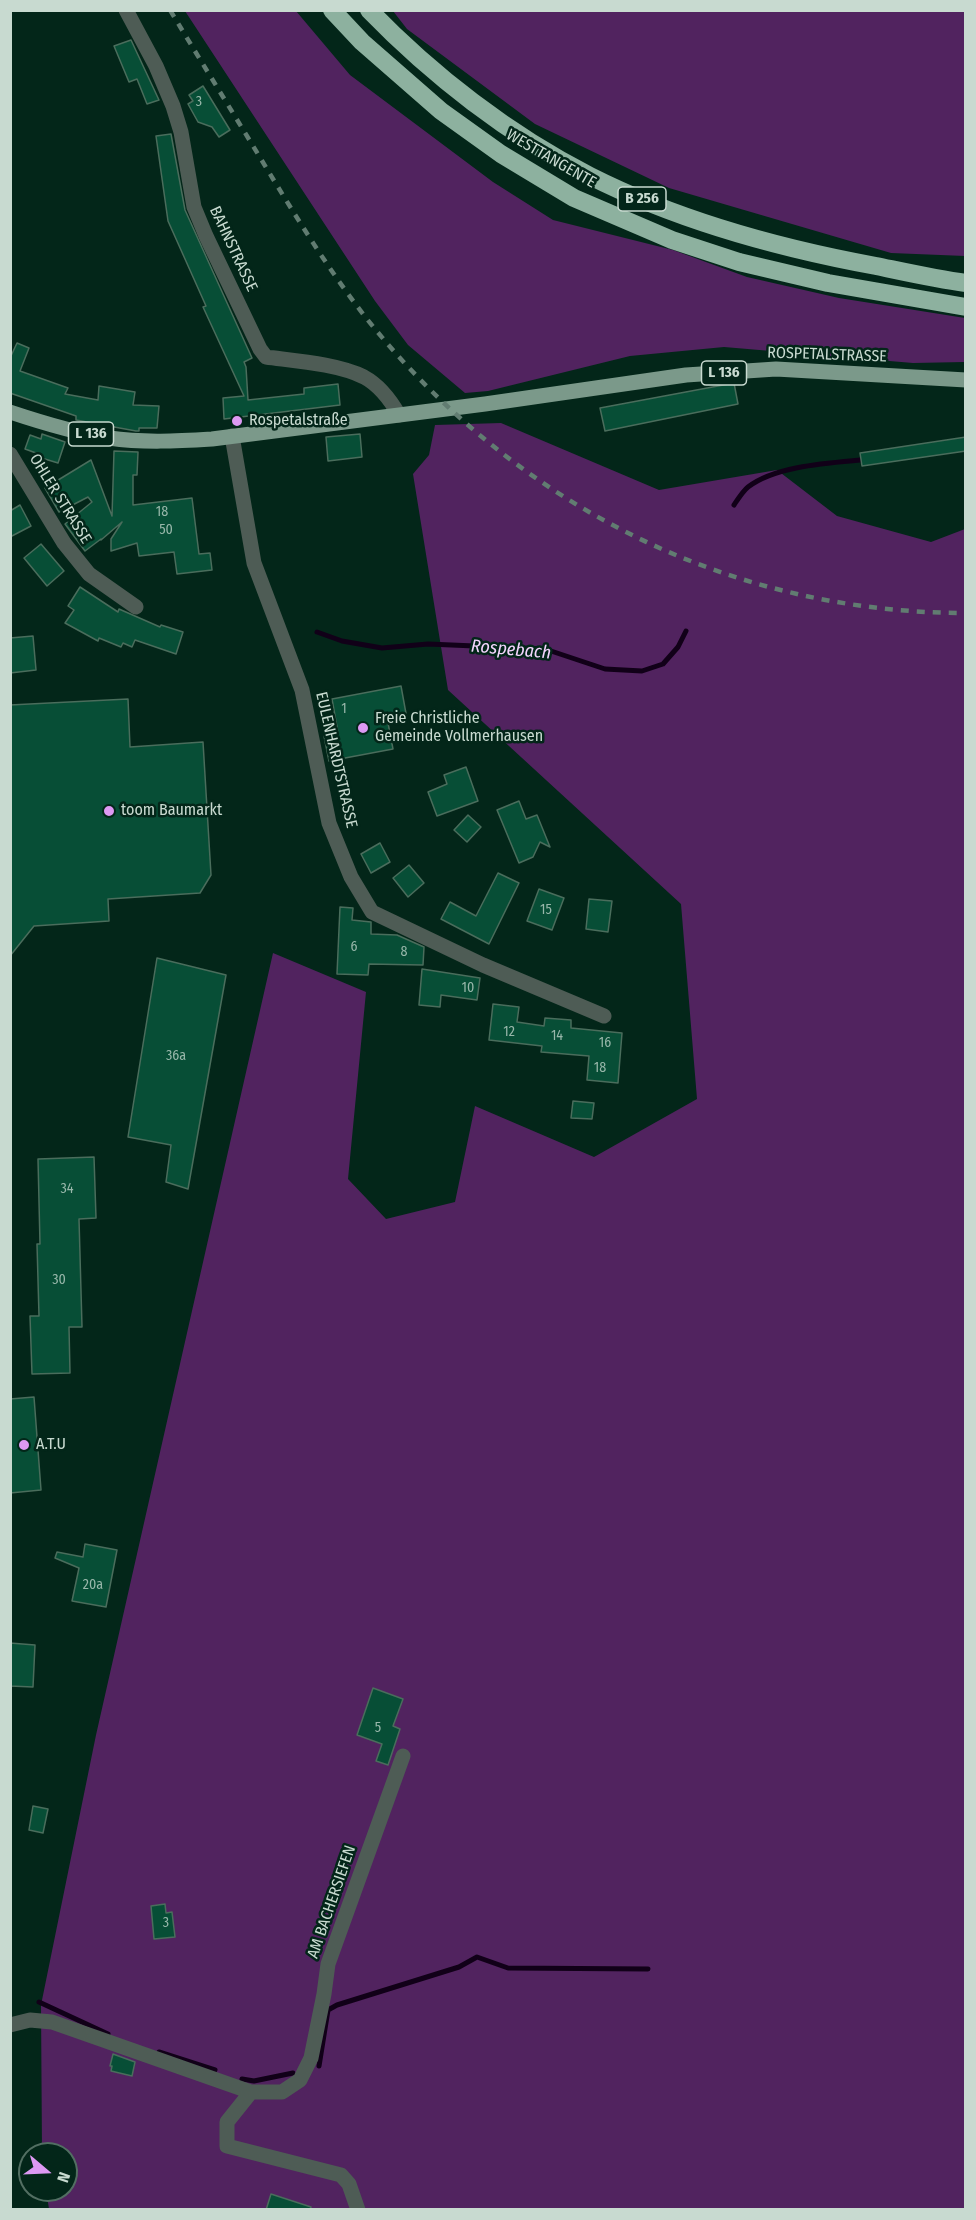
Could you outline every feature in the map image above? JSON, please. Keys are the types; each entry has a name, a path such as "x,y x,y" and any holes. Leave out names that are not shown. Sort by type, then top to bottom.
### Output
{"highway":[{"name":"WESTTANGENTE","path":"332,10 362,42 441,111 501,154 574,198 672,240 739,262 828,283 966,307"},
{"name":"WESTTANGENTE","path":"369,10 389,31 477,104 516,132 599,180 704,223 815,255 966,282"}],"main road":[{"name":"ROSPETALSTRASSE","path":"10,412 62,429 110,438 174,441 399,415 686,375 776,369 966,380"}],"street":[{"name":"BAHNSTRASSE","path":"126,10 156,66 173,106 181,132 194,207 260,349 266,357 337,368 365,378 392,402 399,415"},
{"name":"EULENHARDTSTRASSE","path":"232,436 254,563 302,690 329,823 351,877 372,912 483,965 604,1016"},
{"name":"OHLER STRASSE","path":"10,454 64,543 89,574 135,607"},
{"name":"AM BACHERSIEFEN","path":"10,2025 30,2020 52,2022 251,2092 282,2092 300,2080 311,2058 328,1964 403,1756"},
{"path":"251,2092 227,2122 227,2146 341,2175 349,2184 358,2210"}],"shaded area":[{"path":"185,11 296,11 350,75 493,182 553,220 673,250 747,277 839,298 965,318 965,362 913,363 724,347 630,356 488,391 465,393 408,345 375,301"},
{"path":"393,11 965,11 965,256 891,253 669,188 535,124 407,29"},
{"path":"501,423 659,490 777,470 837,516 931,542 965,529 965,2209 49,2209 48,2202 78,2202 78,2142 42,2142 41,2005 96,1735 273,953 366,992 348,1179 386,1219 455,1202 475,1106 594,1157 697,1099 681,904 448,690 413,474 429,455 435,425"}],"building":[{"path":"131,40 159,100 147,104 137,79 129,82 114,46"},
{"path":"203,86 230,130 219,137 212,127 198,122 188,104 193,101 189,95"},
{"path":"171,134 185,210 252,358 244,362 248,400 304,394 304,388 338,384 340,405 224,419 223,398 244,396 203,307 206,306 168,221 156,136"},
{"path":"17,343 29,348 20,371 68,388 65,394 98,400 99,386 135,392 133,405 159,406 157,428 139,428 139,431 136,431 76,420 76,416 10,393 10,358"},
{"path":"734,383 738,404 605,431 600,408"},
{"path":"42,434 65,442 58,463 35,456 36,453 25,449 30,435 41,439"},
{"path":"360,434 362,457 328,461 326,437"},
{"path":"966,437 966,451 862,466 860,453"},
{"path":"114,451 138,452 137,475 133,475 133,505 192,498 199,554 210,553 212,570 177,574 174,552 139,556 137,543 111,551 111,539 122,522 85,551 65,524 92,502 88,497 59,512 45,488 91,460 112,516"},
{"path":"20,505 31,526 10,537 10,511"},
{"path":"41,544 64,571 47,586 24,558"},
{"path":"80,587 118,612 119,609 160,627 161,625 183,632 176,654 135,640 132,647 123,643 121,647 99,638 98,641 65,623 74,610 68,606"},
{"path":"33,636 36,670 10,673 10,638"},
{"name":"Freie Christliche Gemeinde Vollmerhausen","path":"401,686 407,719 388,723 393,749 329,761 324,736 338,733 332,699"},
{"name":"toom Baumarkt","path":"128,699 130,747 203,742 211,875 200,893 108,899 109,921 34,926 10,956 10,705"},
{"path":"466,767 478,801 437,816 428,792 447,784 444,775"},
{"path":"519,801 526,819 537,815 550,847 540,842 533,857 519,863 497,810"},
{"path":"468,815 481,827 467,842 454,830"},
{"path":"380,843 390,862 371,873 361,854"},
{"path":"409,865 424,883 408,897 393,878"},
{"path":"498,873 519,883 489,944 441,919 450,902 476,916"},
{"path":"539,889 564,898 552,930 527,921"},
{"path":"589,899 612,901 608,932 586,929"},
{"path":"340,907 353,908 352,920 371,922 371,934 397,935 424,947 423,965 369,964 368,975 337,974"},
{"path":"157,958 226,975 188,1189 166,1182 171,1145 128,1137"},
{"path":"422,969 480,978 477,1000 441,995 440,1007 419,1005"},
{"path":"493,1004 519,1007 517,1022 544,1026 545,1018 571,1020 571,1028 622,1033 618,1083 587,1080 589,1056 541,1052 542,1046 489,1040"},
{"path":"573,1101 594,1103 592,1119 571,1118"},
{"path":"94,1157 96,1218 79,1219 82,1327 69,1327 70,1373 32,1374 30,1316 39,1316 38,1159"},
{"name":"A.T.U","path":"34,1397 41,1490 10,1493 10,1399"},
{"path":"85,1544 117,1550 106,1607 72,1601 79,1568 55,1558 57,1552 83,1557"},
{"path":"10,1643 35,1645 33,1687 10,1686"},
{"path":"373,1688 403,1699 393,1726 400,1729 388,1765 376,1761 382,1744 357,1735"},
{"path":"33,1806 48,1809 43,1833 29,1830"},
{"path":"165,1904 166,1913 172,1912 175,1937 154,1939 151,1906"},
{"path":"113,2054 135,2062 132,2076 111,2071"},
{"path":"271,2194 311,2207 310,2210 266,2210"}],"waterway":[{"name":"Rospebach","path":"734,505 748,487 772,474 802,467 861,460"},
{"name":"Rospebach","path":"317,632 342,641 382,648 428,644 545,649 605,669 642,671 663,664 678,647 686,631"},
{"path":"319,2066 328,2010 337,2005 459,1967 477,1957 508,1968 648,1969"},
{"path":"39,2002 108,2034"},
{"path":"159,2052 215,2070"},
{"path":"242,2079 254,2081 293,2073"}],"railway":[{"path":"170,10 303,226 353,301 425,385 489,443 559,493 633,535 711,569 793,593 878,608 966,613"}],"place":[{"name":"Rospetalstraße","path":"237,421"},
{"name":"Freie Christliche Gemeinde Vollmerhausen","path":"363,728"},
{"name":"toom Baumarkt","path":"109,811"},
{"name":"A.T.U","path":"24,1445"}]}
